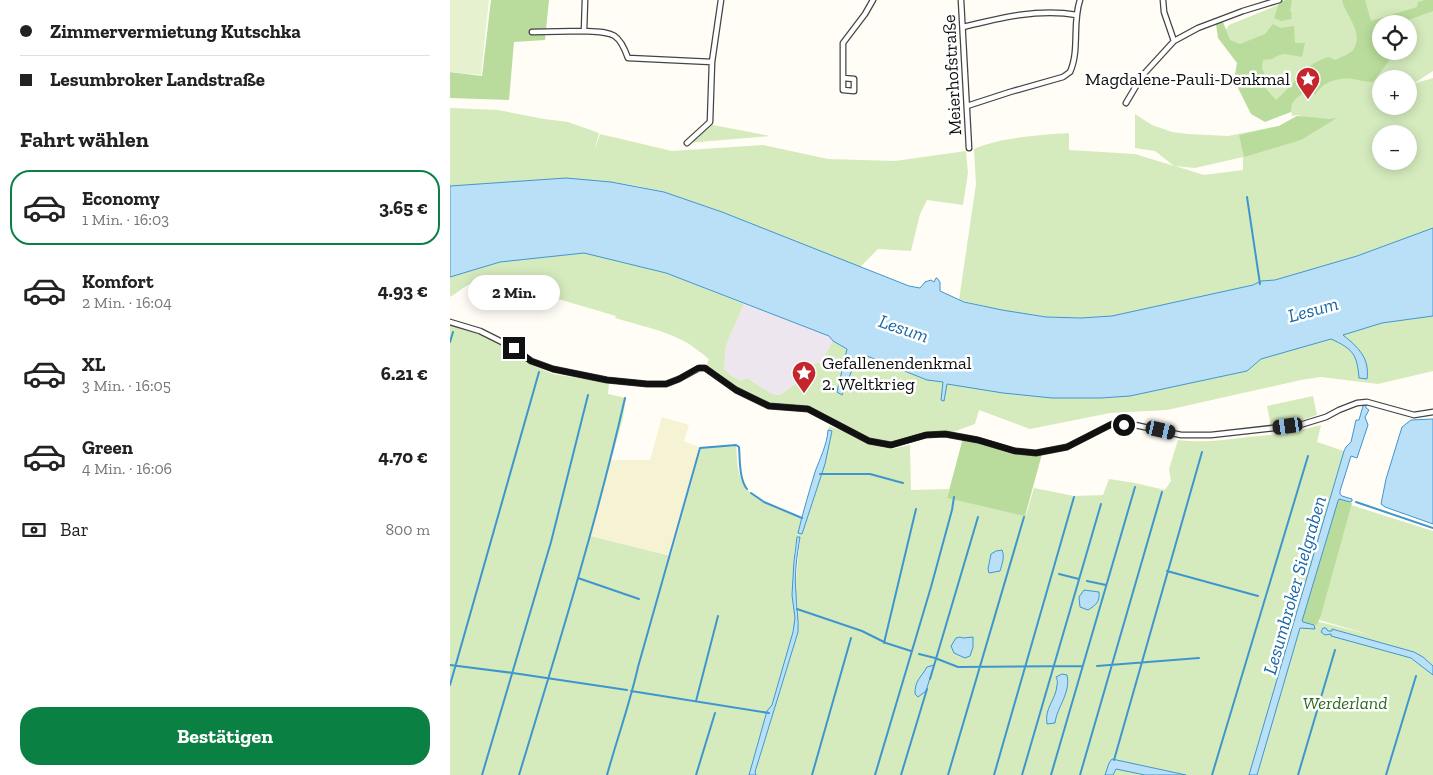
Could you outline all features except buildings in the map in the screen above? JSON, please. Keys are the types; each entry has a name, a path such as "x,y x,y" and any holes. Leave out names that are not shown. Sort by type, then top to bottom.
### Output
{"street":[{"path":"584,31 585,0"},
{"path":"687,143 710,122 712,62 721,0"},
{"path":"843,78 843,43 866,14 873,0"},
{"name":"Meierhofstraße","path":"962,0 969,148"},
{"path":"966,106 1063,77 1070,72 1075,57 1076,15 1080,0"},
{"path":"1163,0 1164,12 1174,41"},
{"path":"1126,103 1142,76 1174,41 1198,28 1243,10 1280,0"},
{"path":"963,26 1034,14 1062,12 1076,15"},
{"path":"532,32 609,32 623,45 628,58 712,62"},
{"path":"450,322 480,331 514,348 531,361 553,369 607,380 666,384 698,368 705,368 736,390 769,406 808,409 869,441 891,445 926,435 945,434 978,440 1015,451 1036,453 1067,447 1112,424 1135,425 1181,434 1211,435 1300,425 1326,417 1357,403 1367,402 1414,414 1433,412"}],"shaded area":[{"path":"744,304 829,336 833,341 821,362 810,365 804,380 780,395 772,394 747,378 744,378 742,381 724,369 726,345"},
{"path":"662,417 689,425 684,441 701,448 672,556 590,536 611,460 650,460"}],"green space":[{"path":"450,0 489,0 481,75 450,72"},
{"path":"491,0 549,0 545,40 514,42 509,100 450,98 450,72 482,76"},
{"path":"1285,0 1433,0 1433,71 1417,81 1417,70 1372,70 1372,115 1417,115 1417,83 1433,78 1433,228 1357,256 1275,280 1261,281 1253,285 1112,316 1081,318 1046,317 1002,310 959,300 976,184 974,149 1008,139 1069,133 1069,150 1135,154 1174,166 1155,151 1135,148 1135,114 1152,125 1172,132 1228,136 1279,126 1297,116 1302,117 1298,115 1292,116 1291,111 1284,113 1245,72 1227,41 1226,29 1229,25 1278,5","holes":["1243,157 1243,170 1204,175 1175,166 1195,168"]},
{"path":"1285,0 1292,0 1291,19 1281,21 1274,18 1279,3"},
{"path":"1342,0 1365,0 1372,21 1372,60 1390,60 1382,70 1372,70 1372,82 1348,79 1331,81 1318,90 1315,95 1311,90 1300,96 1292,104 1291,112 1265,122 1251,114 1234,80 1237,63 1218,38 1216,24 1223,22 1230,40 1240,44 1265,34 1273,24 1281,28 1294,26 1295,43 1305,43 1302,57 1285,54 1263,60 1262,68 1265,75 1260,78 1276,100 1313,64 1329,57 1335,60 1353,50 1356,44 1356,31"},
{"path":"1425,0 1433,0 1433,11 1417,17 1417,15 1391,15 1417,7 1418,2"},
{"path":"450,108 498,110 568,122 599,133 594,152 600,134 672,151 763,145 828,159 895,161 966,151 968,173 963,205 927,200 920,214 911,251 878,249 860,267 722,212 664,192 637,186 566,178 450,186"},
{"path":"1297,116 1337,118 1301,140 1244,157 1239,135 1279,126"},
{"path":"710,122 713,125 770,136 687,143"},
{"path":"584,253 666,273 744,304 726,345 724,369 742,381 744,378 747,378 772,394 780,395 804,380 810,365 821,362 833,341 847,349 837,392 842,395 856,360 861,356 867,356 927,380 943,382 941,400 944,401 947,384 1003,393 1052,398 1101,398 1130,396 1247,371 1261,359 1382,323 1433,316 1433,371 1378,384 1321,377 1167,410 1110,413 1030,429 979,410 975,424 945,435 926,435 891,445 870,441 809,407 770,404 741,390 714,370 706,367 709,359 684,341 659,331 615,318 616,316 548,296 546,298 497,286 498,283 491,282 471,284 450,297 450,277 500,262"},
{"name":"Werderland","path":"450,324 481,334 510,350 529,364 553,374 609,383 608,394 626,398 623,418 590,536 671,556 701,448 736,445 737,463 743,483 749,491 764,502 802,517 798,533 802,534 825,464 832,432 828,430 829,426 870,445 891,449 910,445 911,490 949,489 947,498 1026,515 1034,488 1074,496 1103,495 1109,479 1165,490 1171,481 1169,469 1178,440 1205,441 1231,439 1285,433 1321,425 1317,442 1344,451 1296,616 1371,635 1319,620 1351,505 1433,531 1433,775 1107,775 1108,768 1105,775 756,775 755,773 798,632 796,581 800,538 797,537 794,557 795,619 792,641 772,705 767,711 749,775 450,775"},
{"path":"1313,396 1317,415 1299,421 1271,426 1267,406"},
{"path":"963,438 1015,452 1042,454 1025,516 947,498"},
{"path":"1339,499 1352,503 1321,615 1317,625 1303,622 1302,621"}],"water":[{"name":"Lesum","path":"566,178 611,182 664,192 722,212 909,286 920,288 925,282 931,280 934,282 937,278 940,282 940,291 964,302 1046,317 1081,318 1112,316 1253,285 1261,281 1275,280 1357,256 1433,228 1433,316 1382,323 1343,335 1354,344 1365,359 1367,379 1359,378 1357,363 1349,349 1331,339 1261,359 1247,371 1130,396 1101,398 1052,398 1003,393 947,384 944,401 941,400 943,382 927,380 867,356 856,360 842,395 837,392 847,349 833,341 829,336 666,273 584,253 500,262 450,277 450,186"},
{"path":"1366,405 1366,408 1369,410 1365,417 1368,425 1357,458 1351,456 1340,491 1342,496 1352,499 1352,501 1339,499 1338,501 1302,621 1314,625 1315,629 1300,628 1257,775 1249,775 1344,451 1351,442 1356,420 1359,420 1363,406"},
{"path":"1433,419 1433,524 1381,504 1386,479 1402,427 1411,420"},
{"path":"828,430 832,431 825,464 802,534 798,533 815,472 825,446"},
{"path":"797,537 800,537 795,579 798,632 755,772 756,775 749,775 767,711 772,705 793,632 795,618 792,595"},
{"path":"1002,550 1003,558 1000,571 989,573 991,554"},
{"path":"1084,590 1099,592 1097,603 1088,610 1080,607 1079,597"},
{"path":"1323,628 1326,628 1328,631 1332,631 1332,629 1414,652 1433,666 1433,675 1411,658 1331,636 1331,634 1325,635 1321,632"},
{"path":"973,637 973,647 970,656 965,658 954,653 951,646 956,638"},
{"path":"934,665 926,691 918,697 915,694 917,682 927,667"},
{"path":"1062,674 1067,675 1067,688 1055,723 1047,724 1047,713 1056,690 1056,677"},
{"path":"1112,759 1186,775 1145,775 1116,769 1113,775 1105,775"}],"waterway":[{"path":"1247,197 1260,284"},
{"path":"450,342 453,332"},
{"path":"450,685 539,372"},
{"path":"482,775 551,542 588,395"},
{"path":"519,775 589,540 625,398"},
{"path":"607,775 700,448 736,445 739,447 741,474 747,489"},
{"path":"1114,760 1202,452"},
{"path":"1212,775 1308,456"},
{"path":"820,474 870,474 903,483"},
{"path":"1051,775 1135,487"},
{"path":"1080,775 1162,492"},
{"path":"751,493 764,502 802,518"},
{"path":"875,775 931,587 954,497"},
{"path":"994,775 1074,497"},
{"path":"1356,502 1433,528"},
{"path":"1022,775 1101,504"},
{"path":"884,643 916,509"},
{"path":"930,679 978,517"},
{"path":"948,775 1024,517"},
{"path":"1167,571 1258,596"},
{"path":"1059,574 1079,579"},
{"path":"578,578 639,599"},
{"path":"1087,581 1106,585"},
{"path":"797,609 862,631 886,643 911,651"},
{"path":"696,701 718,616"},
{"path":"812,775 851,638"},
{"path":"1298,775 1335,650"},
{"path":"919,654 958,667 1083,666"},
{"path":"1097,666 1199,658"},
{"path":"450,665 627,690"},
{"path":"1386,775 1416,676"},
{"path":"901,775 927,689"},
{"path":"631,691 769,713"},
{"path":"696,775 715,713"}],"place":[{"name":"Magdalene-Pauli-Denkmal","path":"1308,100"},
{"name":"Gefallenendenkmal 2. Weltkrieg","path":"804,394"}],"route":[{"path":"514,348 531,361 553,369 607,380 666,384 679,379 693,370 705,368 736,390 769,406 808,409 869,441 891,445 926,435 945,434 978,440 1015,451 1036,453 1067,447 1112,424 1124,425"}],"water label":[{"name":"Lesumbroker Sielgraben","path":"1294,585"}]}
